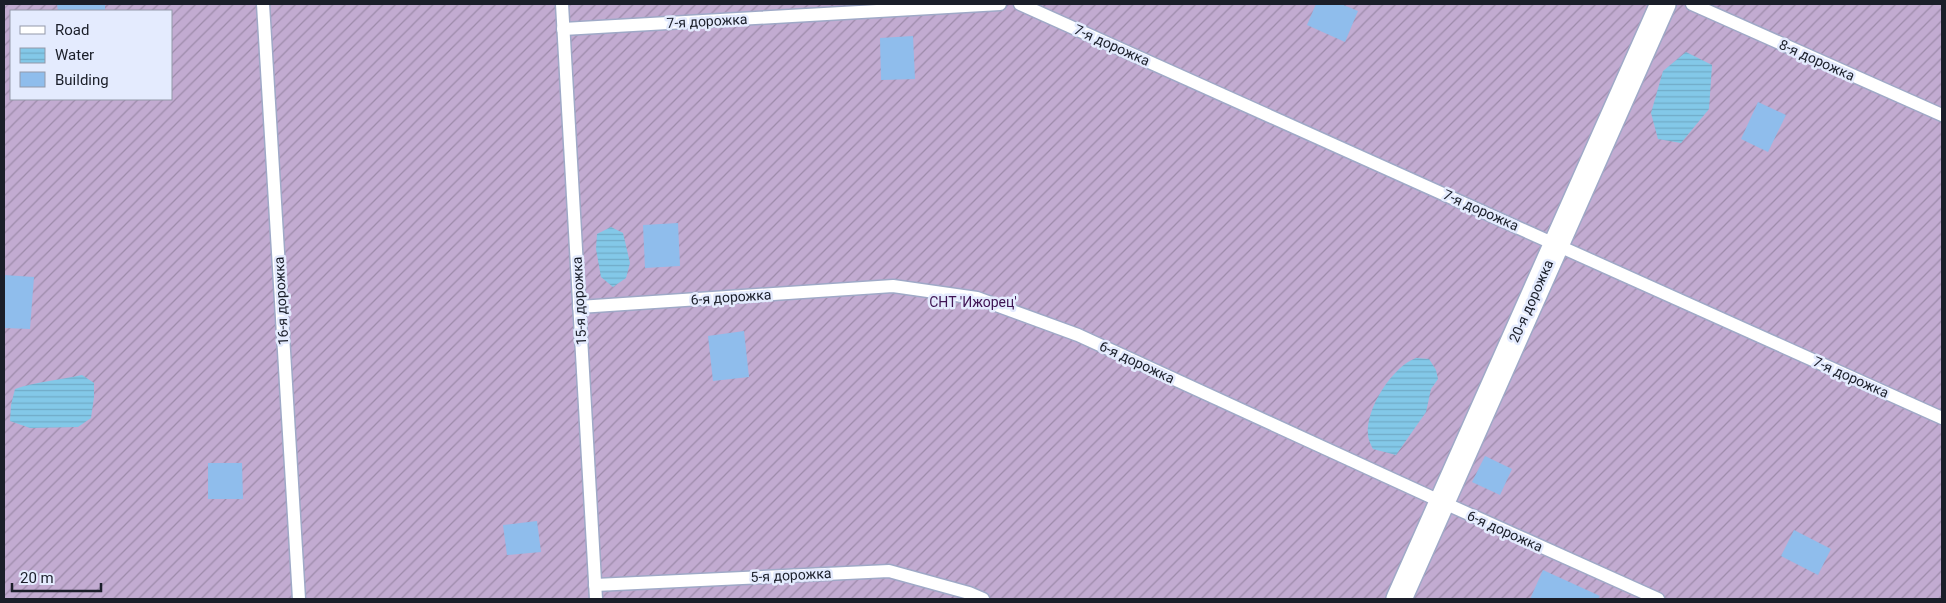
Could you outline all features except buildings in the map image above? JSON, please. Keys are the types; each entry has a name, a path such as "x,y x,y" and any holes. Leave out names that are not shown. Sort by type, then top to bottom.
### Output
{"street":[{"name":"20-я дорожка","path":"1399,599 1663,4"}],"lane":[{"name":"16-я дорожка","path":"263,4 299,599"},
{"name":"15-я дорожка","path":"562,4 596,599"},
{"name":"7-я дорожка","path":"563,29 1000,4"},
{"name":"7-я дорожка","path":"1020,4 1942,418"},
{"name":"8-я дорожка","path":"1692,4 1942,116"},
{"name":"6-я дорожка","path":"579,307 893,286 977,298 1078,335 1658,599"},
{"name":"5-я дорожка","path":"595,585 889,571 969,593 982,599"}],"green space":[{"name":"СНТ 'Ижорец'","path":"4,4 1942,4 1942,599 4,599"}],"water":[{"path":"1686,52 1712,65 1709,109 1681,143 1658,139 1651,113 1663,71"},
{"path":"611,227 623,233 630,263 626,278 613,287 601,277 596,249 597,234"},
{"path":"1416,358 1429,359 1436,370 1438,379 1431,389 1426,412 1396,455 1373,449 1368,437 1368,425 1376,401 1398,370"},
{"path":"82,375 94,383 94,397 91,418 78,427 30,428 10,421 15,389"}]}
